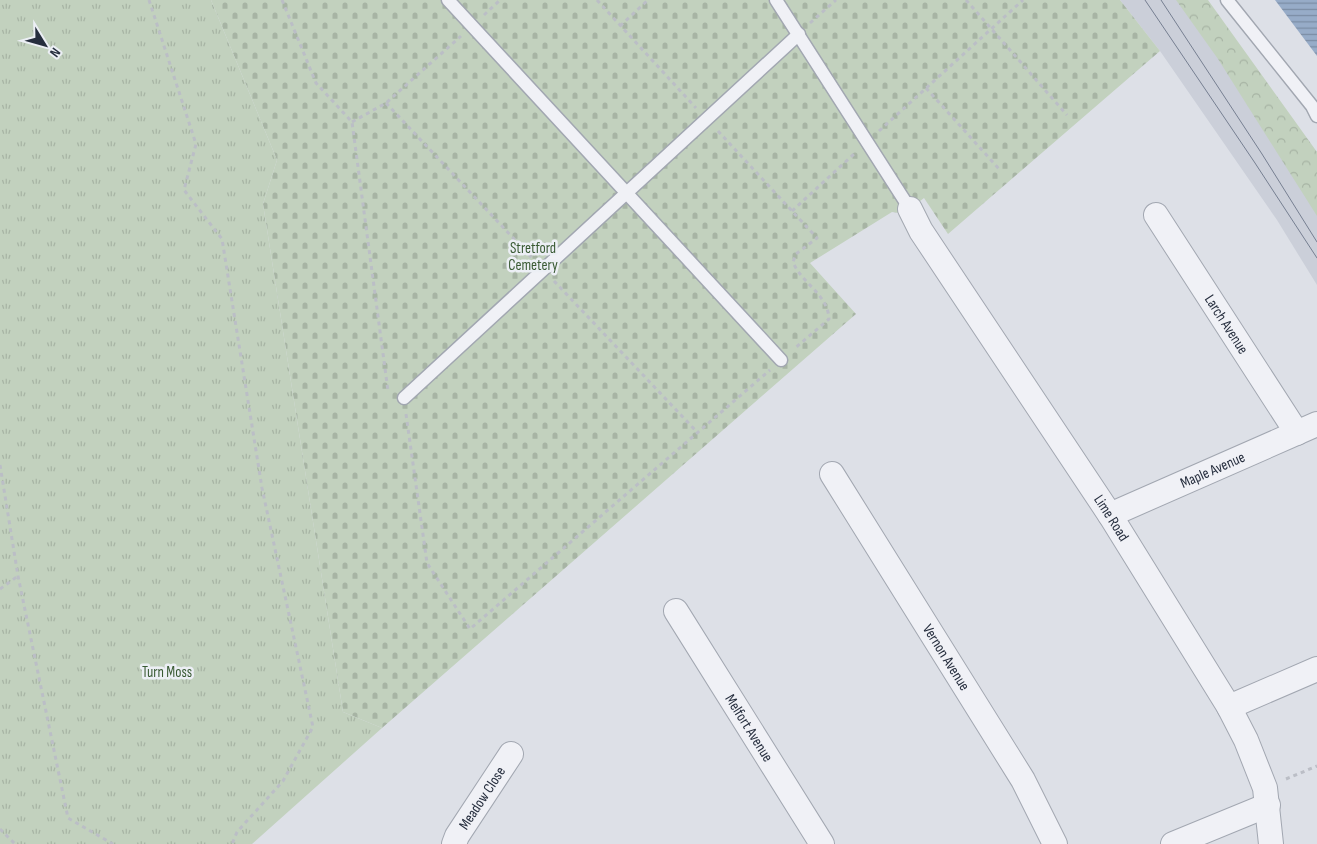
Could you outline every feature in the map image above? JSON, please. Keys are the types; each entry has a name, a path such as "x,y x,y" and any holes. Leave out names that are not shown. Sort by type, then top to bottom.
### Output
{"street":[{"name":"Lime Road","path":"910,209 921,231 1110,515 1229,707 1250,748 1266,797 1271,844"},
{"name":"Larch Avenue","path":"1156,215 1307,429"},
{"name":"Maple Avenue","path":"1110,515 1307,429"},
{"name":"Vernon Avenue","path":"832,474 1023,780 1055,844"},
{"name":"Melfort Avenue","path":"676,611 822,844"},
{"path":"1229,707 1317,669"},
{"name":"Meadow Close","path":"454,844 457,836 511,754"},
{"path":"1173,844 1266,797"}],"lane":[{"path":"448,0 782,360"},
{"path":"776,0 910,209"},
{"path":"1227,0 1312,106 1317,116"},
{"path":"404,398 799,34"}],"path":[{"path":"149,0 196,144 184,190 222,239 262,488 313,727 283,781 237,832 232,844"},
{"path":"282,0 316,83 352,122 388,391"},
{"path":"352,122 386,103 500,0"},
{"path":"620,26 648,0"},
{"path":"799,34 836,0"},
{"path":"966,0 1067,115"},
{"path":"792,211 1023,0"},
{"path":"926,88 1000,170"},
{"path":"404,398 426,563 470,629 829,319 828,309 824,302 796,269 793,262 796,254 817,238"},
{"path":"0,465 18,576 68,818 112,844"},
{"path":"0,589 18,576"},
{"path":"1266,797 1317,766"},
{"path":"0,829 14,844"}],"shaded area":[{"path":"1120,0 1181,0 1317,212 1317,285 1277,220 1160,51"}],"green space":[{"name":"Turn Moss","path":"0,0 211,0 277,160 263,204 343,712 382,728 252,844 0,844"},
{"name":"Stretford Cemetery","path":"211,0 1120,0 1160,51 948,234 924,198 901,216 899,213 892,212 810,263 856,314 382,728 343,712 263,204 277,160"},
{"path":"1176,0 1208,0 1317,152 1317,216 1218,59"}],"water":[{"path":"1275,0 1317,0 1317,56"}],"tram line":[{"path":"1145,0 1317,258"},
{"path":"1161,0 1317,242"}]}
